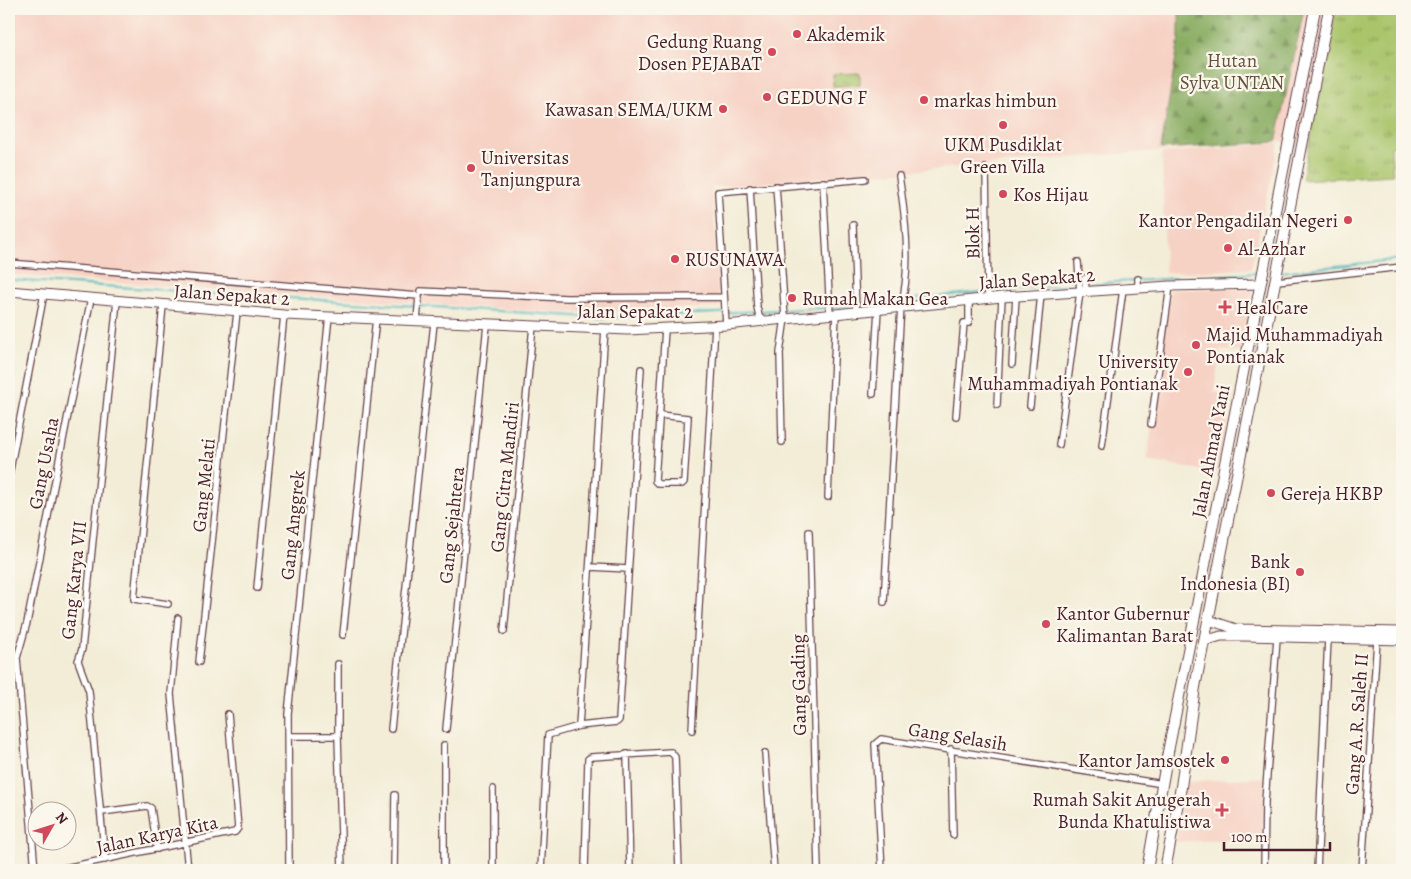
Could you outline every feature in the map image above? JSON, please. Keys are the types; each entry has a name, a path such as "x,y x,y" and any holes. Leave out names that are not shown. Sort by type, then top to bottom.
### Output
{"highway":[{"name":"Jalan Ahmad Yani","path":"1147,870 1315,9"},
{"name":"Jalan Ahmad Yani","path":"1165,870 1181,787 1195,687 1278,275 1329,9"},
{"path":"1250,339 1264,341"},
{"path":"1153,842 1170,846"}],"street":[{"name":"Blok H","path":"986,168 988,296"},
{"path":"884,602 902,303 905,292 903,202 899,176"},
{"path":"726,322 718,192 865,179"},
{"path":"823,182 829,301 832,312 832,450 828,497"},
{"path":"776,186 784,316 780,353 782,442"},
{"path":"750,188 760,318"},
{"path":"853,226 856,310"},
{"path":"1059,445 1083,285 1078,262"},
{"path":"9,263 419,296 418,317"},
{"path":"1278,275 1402,267"},
{"name":"Jalan Sepakat 2","path":"9,291 163,306 284,315 376,318 418,317 434,323 605,329 665,329 715,326 726,322 760,318 878,309 902,303 1040,294 1083,285 1123,289 1138,284 1170,286 1261,281"},
{"path":"1151,424 1170,286"},
{"path":"1102,446 1123,289"},
{"path":"420,291 567,298 724,297"},
{"path":"9,475 44,294"},
{"path":"1030,406 1040,294"},
{"path":"1012,364 1016,296"},
{"path":"997,405 1002,297"},
{"name":"Gang Usaha","path":"35,870 17,658 27,623 91,298"},
{"path":"956,416 964,323 969,323 969,299"},
{"name":"Gang Karya VII","path":"105,860 102,812 89,691 78,661 82,649 116,301"},
{"path":"163,306 134,599 168,604"},
{"path":"873,394 878,309"},
{"name":"Gang Melati","path":"199,662 237,312"},
{"path":"257,588 284,315"},
{"name":"Gang Anggrek","path":"289,870 288,736 294,652 329,316"},
{"path":"342,635 376,318"},
{"path":"391,729 434,323"},
{"name":"Gang Sejahtera","path":"446,729 487,325"},
{"name":"Gang Citra Mandiri","path":"504,632 533,326"},
{"path":"692,730 715,326"},
{"path":"579,726 605,329"},
{"path":"659,414 688,418 684,482 682,484 658,484 655,481 659,414 665,329"},
{"path":"541,870 548,735 579,726 617,722 620,720 640,369"},
{"name":"Gang Gading","path":"809,532 818,870"},
{"path":"590,567 628,569"},
{"path":"178,618 171,694 188,870"},
{"path":"1209,620 1236,629 1267,633 1277,638 1402,640"},
{"path":"1204,641 1221,636 1267,633 1402,632"},
{"path":"1264,870 1265,802 1277,638"},
{"path":"1317,870 1328,639"},
{"name":"Gang A.R. Saleh II","path":"1362,870 1377,640"},
{"path":"9,658 17,658"},
{"path":"338,664 342,870"},
{"name":"Jalan Karya Kita","path":"56,870 83,867 105,860 235,832 238,825 228,714"},
{"path":"288,736 338,736"},
{"name":"Gang Selasih","path":"882,870 875,744 881,739 1163,784"},
{"path":"444,745 444,870"},
{"path":"951,749 953,835"},
{"path":"585,870 587,762 590,757 671,752 675,757 679,870"},
{"path":"765,753 774,870"},
{"path":"627,754 630,870"},
{"path":"493,789 493,870"},
{"path":"394,870 395,795"},
{"path":"102,812 147,806 150,808 157,849"}],"shaded area":[{"name":"Universitas Tanjungpura","path":"9,9 1402,9 1402,144 1308,150 1281,141 712,187 720,307 563,313 9,275"},
{"path":"1279,143 1251,269 1165,273 1162,153"},
{"name":"University Muhammadiyah Pontianak","path":"1253,288 1243,352 1220,350 1214,392 1233,396 1216,473 1147,460 1170,290"},
{"name":"Rumah Sakit Anugerah Bunda Khatulistiwa","path":"1266,777 1262,838 1176,842 1184,782"}],"green space":[{"name":"Hutan Sylva UNTAN","path":"1179,9 1304,9 1276,142 1161,149 1179,38"},
{"path":"1336,9 1402,9 1402,144 1391,146 1393,175 1302,180"},
{"path":"860,73 860,85 833,86 833,74"}],"waterway":[{"path":"1281,272 1402,259"},
{"path":"1086,284 1258,273"},
{"path":"9,280 416,306"},
{"path":"904,300 990,291 1079,285"},
{"path":"832,308 900,301"},
{"path":"420,306 604,318 827,308"}],"place":[{"name":"Akademik","path":"797,34"},
{"name":"Gedung Ruang Dosen PEJABAT","path":"772,52"},
{"name":"GEDUNG F","path":"767,97"},
{"name":"markas himbun","path":"924,100"},
{"name":"Kawasan SEMA/UKM","path":"723,109"},
{"name":"UKM Pusdiklat Green Villa","path":"1003,125"},
{"name":"Universitas Tanjungpura","path":"471,168"},
{"name":"Kos Hijau","path":"1003,194"},
{"name":"Kantor Pengadilan Negeri","path":"1348,220"},
{"name":"Al-Azhar","path":"1228,248"},
{"name":"RUSUNAWA","path":"675,259"},
{"name":"Rumah Makan Gea","path":"792,298"},
{"name":"HealCare","path":"1225,307"},
{"name":"Majid Muhammadiyah Pontianak","path":"1196,345"},
{"name":"University Muhammadiyah Pontianak","path":"1188,372"},
{"name":"Gereja HKBP","path":"1271,493"},
{"name":"Bank Indonesia (BI)","path":"1300,572"},
{"name":"Kantor Gubernur Kalimantan Barat","path":"1046,624"},
{"name":"Kantor Jamsostek","path":"1225,760"},
{"name":"Rumah Sakit Anugerah Bunda Khatulistiwa","path":"1222,810"}]}
